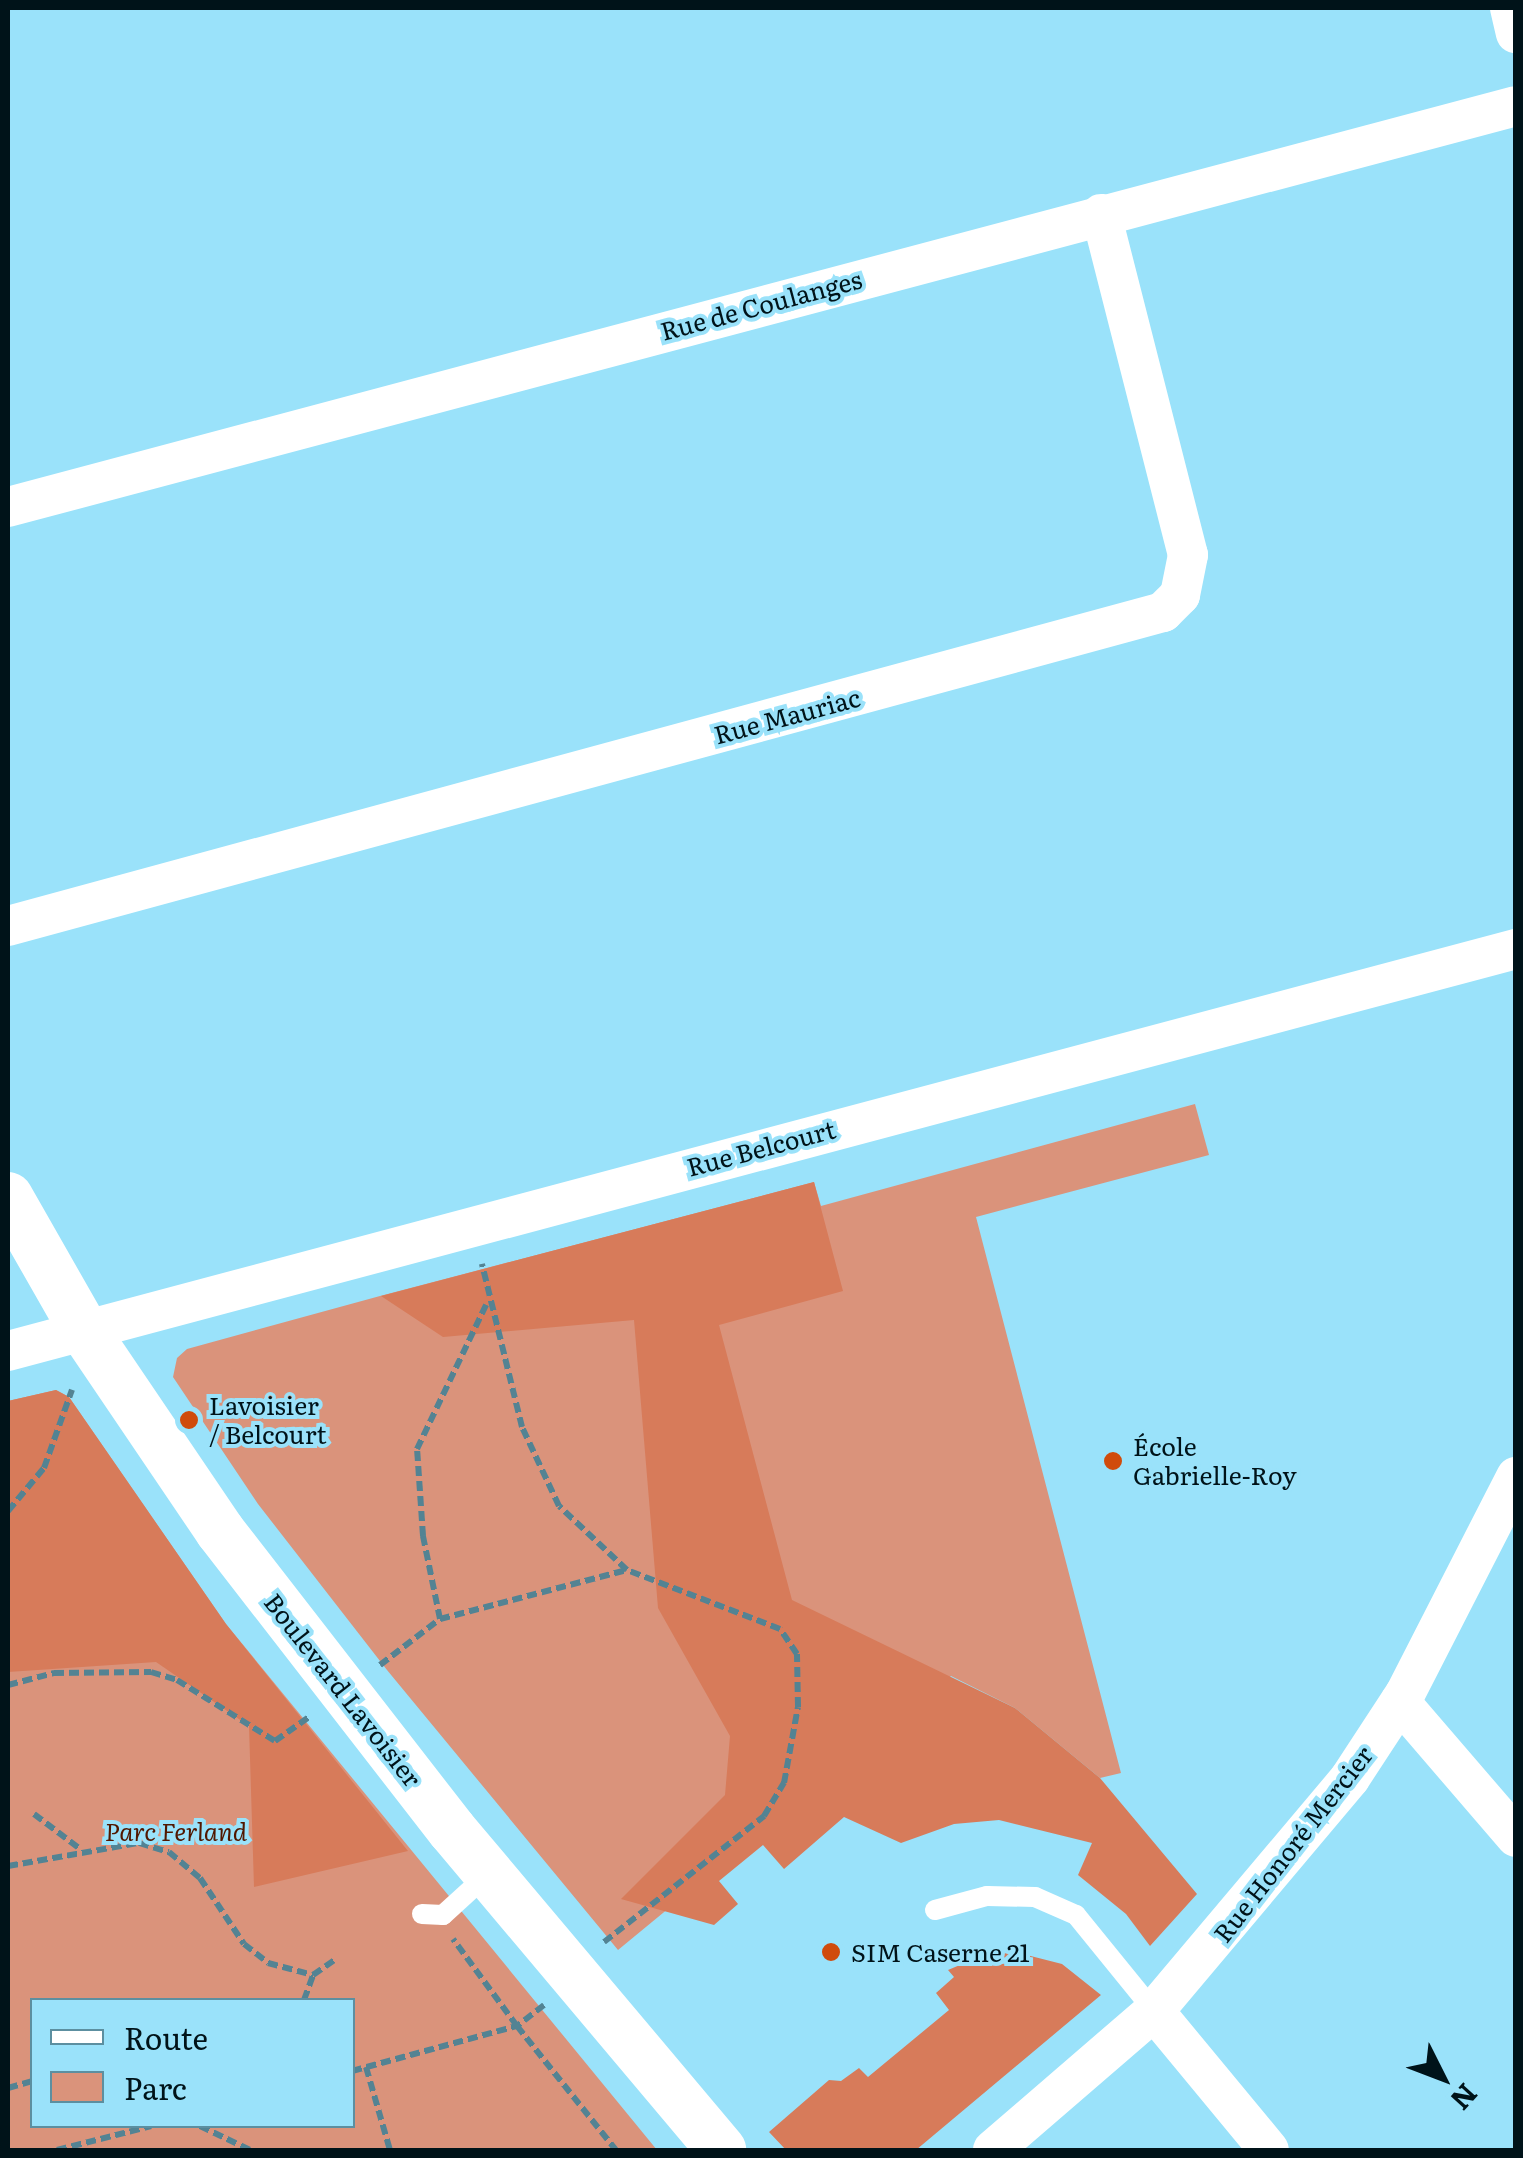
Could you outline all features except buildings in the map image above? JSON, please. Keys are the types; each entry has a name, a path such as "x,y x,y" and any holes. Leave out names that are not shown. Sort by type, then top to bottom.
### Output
{"street":[{"path":"1510,8 1516,33"},
{"name":"Rue de Coulanges","path":"8,507 1516,106"},
{"name":"Rue Mauriac","path":"8,926 1163,612 1184,586 1188,555 1101,214"},
{"name":"Rue Belcourt","path":"8,1351 1516,948"},
{"name":"Boulevard Lavoisier","path":"8,1198 84,1330 220,1531 488,1874 721,2150"},
{"name":"Rue Honoré Mercier","path":"993,2150 1154,2011 1350,1778 1400,1702 1516,1478"},
{"path":"1400,1702 1516,1837"},
{"path":"1154,2011 1269,2150"}],"lane":[{"path":"432,1914 488,1874"},
{"path":"935,1910 987,1896 1035,1897 1076,1915 1154,2011"}],"path":[{"path":"355,2070 517,2026 576,1977 608,1938 764,1816 784,1783 798,1707 797,1654 780,1629 627,1570 559,1506 522,1428 487,1304 477,1224"},
{"path":"440,1619 423,1536 417,1449 487,1304"},
{"path":"8,1511 44,1468 71,1393 84,1330"},
{"path":"8,1686 54,1673 151,1672 177,1680 276,1741 440,1619 627,1570"},
{"path":"34,1814 80,1848"},
{"path":"8,1866 80,1848 139,1843 169,1852 200,1878 244,1944 268,1963 313,1975"},
{"path":"432,1914 616,2150"},
{"path":"305,1998 313,1975 337,1958"},
{"path":"366,2067 390,2150"},
{"path":"104,2128 106,2138"},
{"path":"57,2150 144,2128"},
{"path":"204,2128 250,2150"}],"green space":[{"path":"1195,1104 1209,1155 976,1217 1121,1773 1100,1778 1015,1708 951,1676 618,1950 387,1670 258,1504 173,1377 177,1358 187,1349 380,1296 814,1182 821,1206"},
{"name":"Parc Ferland","path":"56,1390 69,1397 226,1624 657,2150 8,2150 8,1401"}],"shaded area":[{"path":"814,1182 843,1291 719,1325 792,1600 1015,1708 1100,1778 1197,1894 1150,1946 1126,1914 1078,1875 1092,1843 999,1820 954,1824 901,1843 844,1817 784,1869 763,1845 719,1881 738,1904 714,1925 621,1899 725,1795 730,1736 658,1608 634,1320 443,1337 381,1296"},
{"path":"56,1390 69,1397 226,1624 408,1851 254,1887 249,1726 156,1662 8,1672 8,1401"},
{"path":"1015,1952 1062,1964 1101,1995 916,2150 786,2150 769,2132 829,2080 841,2081 859,2068 868,2077 949,2010 936,1993 954,1977 948,1970 979,1957"}],"place":[{"name":"Lavoisier / Belcourt","path":"189,1420"},
{"name":"École Gabrielle-Roy","path":"1113,1461"},
{"name":"SIM Caserne 21","path":"831,1952"}]}
